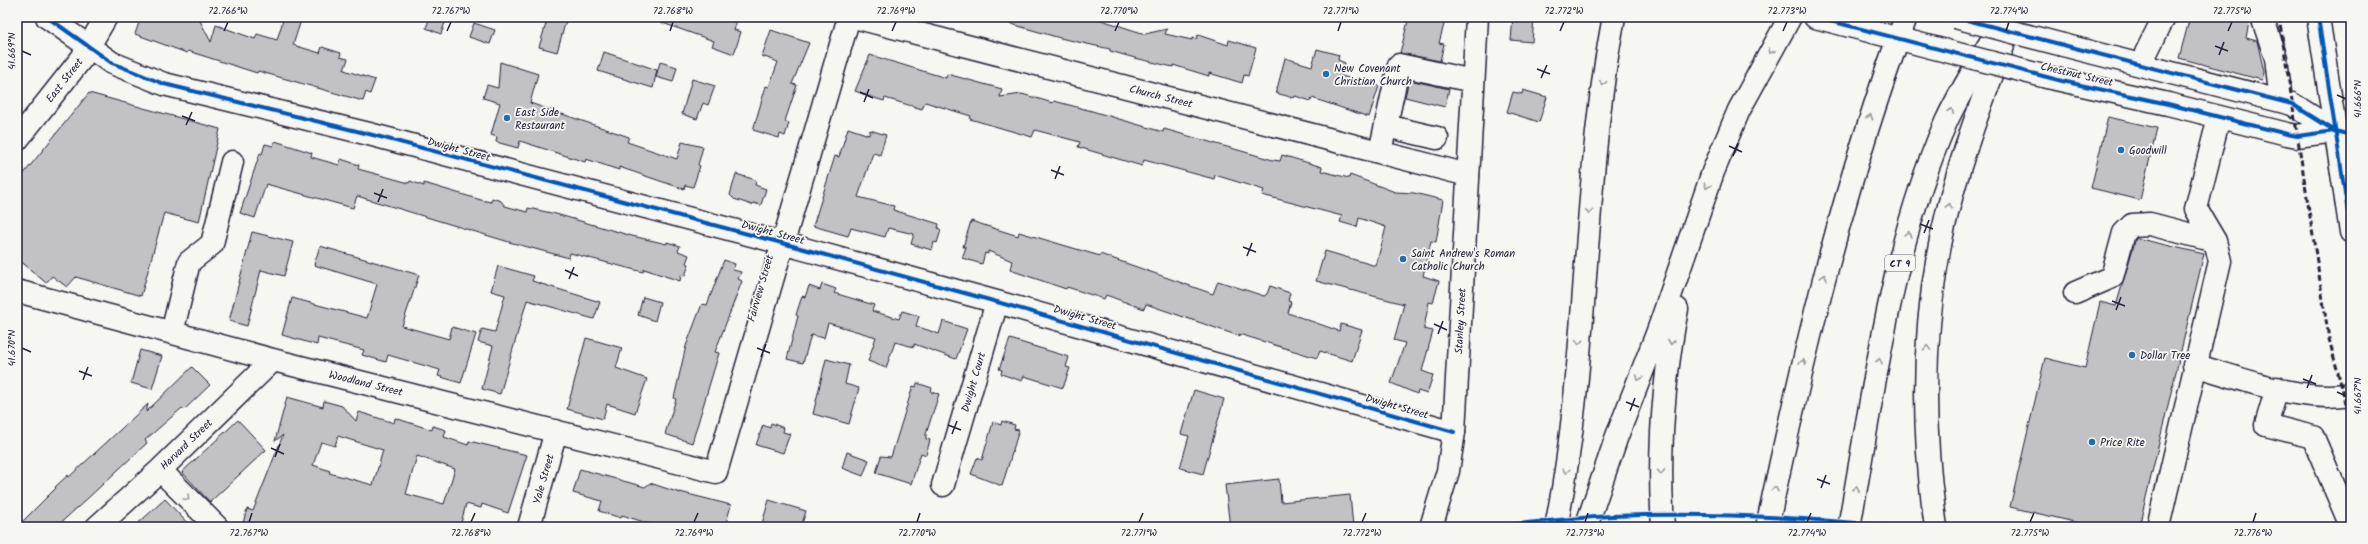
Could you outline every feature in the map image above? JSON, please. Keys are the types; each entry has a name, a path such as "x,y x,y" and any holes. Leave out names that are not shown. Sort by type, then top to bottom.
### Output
{"main road":[{"name":"Dwight Street","path":"47,17 112,63 164,84 376,136 782,244 997,302 1454,432"},
{"name":"East Street","path":"17,140 90,47 106,17"},
{"name":"Fairview Street","path":"716,472 849,17"},
{"name":"Church Street","path":"854,17 1468,175"},
{"name":"Stanley Street","path":"1431,527 1445,481 1454,432 1477,17"},
{"path":"1599,17 1606,60"},
{"path":"1556,527 1571,435 1594,159 1606,60 1614,17"},
{"path":"1586,527 1617,436 1658,331 1713,172 1739,110 1790,17"},
{"name":"Chestnut Street","path":"1816,17 2047,77 2297,136 2343,133"},
{"path":"1768,527 1805,354 1840,216 1870,116 1906,17"},
{"path":"1955,17 2292,104 2343,133"},
{"name":"CT 9","path":"1849,527 1889,309 1913,216 1939,140 1952,110 1963,87 2006,17"},
{"path":"1936,527 1929,450 1926,382 1927,340 1933,286 1948,209 1968,140 2015,17"},
{"path":"2143,66 2146,53 2164,17"},
{"path":"2262,17 2276,58 2281,101"},
{"path":"2318,17 2343,133 2351,232"},
{"path":"1380,152 1399,65 1473,81"},
{"path":"2158,527 2194,366 2220,261 2215,241 2196,209 2219,117"},
{"path":"1386,126 1437,138"},
{"path":"172,333 189,262 212,244 232,162"},
{"path":"2076,293 2112,277 2124,233 2132,224 2150,224 2215,241"},
{"path":"1663,527 1660,466 1665,391 1673,328 1690,235"},
{"name":"Woodland Street","path":"17,291 273,360 716,472"},
{"name":"Dwight Court","path":"943,485 997,302"},
{"name":"Harvard Street","path":"97,527 160,470 273,360"},
{"path":"2194,366 2309,396 2323,397 2351,394"},
{"path":"1926,382 1950,527"},
{"path":"2277,388 2266,426 2313,437 2351,526"},
{"name":"Yale Street","path":"529,527 556,432"},
{"path":"160,470 217,527"}],"shaded area":[{"path":"72,17 93,17 88,22 80,22"}],"building":[{"path":"141,17 198,17 211,42 216,25 255,39 257,34 277,40 284,17 302,17 293,45 320,53 322,47 341,53 340,57 348,59 344,70 375,80 370,94 366,92 363,101 258,71 257,73 188,51 187,53 135,34"},
{"path":"430,17 447,17 441,34 426,28"},
{"path":"548,17 567,17 557,52 539,47"},
{"path":"652,17 727,17 737,20 734,30 741,32 734,54 712,46 714,41 651,19"},
{"path":"1002,17 1092,17 1145,34 1167,29 1165,34 1192,40 1192,38 1196,39 1198,35 1228,45 1229,40 1256,48 1248,76 1244,75 1242,83 1209,73 1209,76 1173,65 1173,67 1135,58 1110,51 1110,49 1060,38 1001,21"},
{"path":"1409,17 1446,17 1439,43 1444,44 1440,61 1400,53"},
{"path":"1513,17 1534,17 1532,42 1511,40"},
{"path":"2190,17 2250,17 2246,38 2257,41 2264,72 2262,80 2179,58"},
{"path":"474,23 495,30 490,44 469,37"},
{"path":"771,30 809,43 792,84 797,85 785,121 789,123 785,136 780,134 779,138 753,130 766,86 769,87 778,62 762,56"},
{"path":"1317,49 1339,55 1338,60 1345,63 1341,76 1379,86 1369,117 1312,98 1311,101 1295,96 1294,98 1276,93 1285,58 1312,66"},
{"path":"604,52 657,70 653,88 598,71"},
{"path":"870,55 946,78 947,74 1002,89 1000,97 1022,94 1053,103 1054,101 1163,132 1164,129 1273,160 1280,161 1282,155 1322,167 1321,171 1349,178 1350,175 1395,192 1414,193 1443,200 1436,242 1431,241 1423,276 1439,281 1433,303 1429,302 1424,327 1424,329 1433,331 1422,371 1433,375 1427,394 1418,391 1417,394 1391,383 1405,343 1394,340 1404,304 1316,281 1325,251 1376,266 1386,227 1359,218 1357,227 1340,222 1342,216 1262,195 1264,190 1215,175 1214,179 1144,160 1142,166 1078,147 1080,142 1035,130 1032,137 970,119 971,116 925,102 922,109 885,98 884,101 871,97 855,91"},
{"path":"500,62 538,74 530,103 629,137 627,142 677,159 682,142 703,147 698,165 700,166 693,187 685,185 684,189 619,167 619,170 586,159 585,162 520,141 518,148 496,142 497,137 491,135 500,103 483,98 487,85 498,88"},
{"path":"660,62 677,67 673,82 656,77"},
{"path":"692,79 715,86 708,105 703,103 697,119 682,114"},
{"path":"1409,80 1449,89 1445,107 1405,97"},
{"path":"1523,90 1547,97 1539,122 1507,112 1513,92 1522,94"},
{"path":"89,93 220,129 199,222 164,213 141,296 76,277 67,287 52,276 46,283 17,258 17,182"},
{"path":"2108,117 2157,128 2140,200 2091,188"},
{"path":"848,128 869,135 870,130 886,135 880,155 873,153 858,197 894,206 893,210 939,224 938,228 941,230 937,243 934,242 932,250 911,244 914,234 888,228 885,237 851,228 848,236 813,226 835,156 839,157"},
{"path":"275,141 312,153 311,157 339,165 341,159 359,165 358,169 409,183 410,181 424,186 424,183 491,202 492,198 501,201 505,206 527,212 528,208 556,214 632,236 667,244 667,242 680,246 678,251 689,255 686,263 689,264 685,276 681,275 680,281 644,269 643,272 570,253 569,258 509,242 357,196 353,208 266,184 255,218 240,213 260,153 262,154 265,144 273,146"},
{"path":"736,174 756,180 755,185 766,189 761,205 753,203 752,205 734,199 730,195"},
{"path":"971,221 1018,236 1019,232 1100,256 1100,254 1213,294 1218,281 1264,296 1267,294 1270,286 1290,293 1288,301 1291,302 1288,313 1339,331 1341,324 1362,330 1352,361 1320,351 1317,358 1239,334 1239,336 1146,304 1144,309 1106,295 1104,299 1067,287 1066,289 1010,270 1012,261 988,251 988,254 985,253 982,264 962,258 966,247 963,247"},
{"path":"252,232 293,242 284,276 261,270 247,326 229,321"},
{"path":"2136,238 2204,254 2139,527 2096,527 2010,507 2045,358 2085,368 2100,302 2116,306"},
{"path":"320,246 419,275 402,326 449,339 452,327 476,334 461,383 438,376 440,370 388,355 386,362 362,355 364,350 318,338 317,345 282,335 292,298 367,318 377,284 314,265"},
{"path":"724,260 735,264 733,270 741,272 738,279 742,281 715,352 719,353 692,443 665,434 676,399 674,398 686,346 702,304 707,305"},
{"path":"498,266 534,276 532,281 600,302 594,319 527,300 500,394 482,389 493,346 478,342 482,329 495,332 505,295 491,291"},
{"path":"822,284 836,289 834,293 874,305 872,311 899,319 902,311 919,316 916,326 939,334 943,321 967,329 956,359 914,344 914,347 895,342 886,368 868,361 876,337 828,323 824,338 811,335 803,363 787,359 798,316 796,315 802,296 805,297 809,286 820,290"},
{"path":"643,297 660,302 655,321 638,315"},
{"path":"586,338 622,348 616,368 647,379 635,413 607,404 603,419 567,409"},
{"path":"1010,339 1069,357 1066,367 1070,368 1063,388 1024,376 1022,381 1001,374 1002,370 999,369"},
{"path":"140,350 162,356 152,389 131,383"},
{"path":"826,359 849,365 845,384 859,388 849,424 813,414"},
{"path":"192,367 210,385 184,410 182,408 145,440 147,443 88,498 56,527 17,527 68,475 69,477 148,404 146,412"},
{"path":"917,383 932,388 931,392 939,394 926,434 926,439 930,440 926,455 921,453 911,484 876,473 881,456 891,457 913,386 916,387"},
{"path":"1194,390 1224,399 1203,474 1180,468 1189,436 1181,434"},
{"path":"287,397 323,407 324,401 342,406 356,421 359,412 394,423 395,418 432,430 433,426 446,430 444,437 468,445 469,441 527,455 508,513 482,504 481,508 466,504 460,527 256,527 243,523 247,509 253,511 283,435 275,441","holes":["338,436 383,450 373,485 329,473 330,471 313,465 321,442 335,446","417,456 455,469 444,504 406,494"]},
{"path":"238,420 266,450 210,502 182,472"},
{"path":"1002,421 1015,425 1014,429 1019,430 1002,486 971,474 977,458 982,460 993,422 1001,425"},
{"path":"771,423 784,428 783,432 790,434 783,453 756,445 763,425 770,428"},
{"path":"847,452 869,460 863,476 842,468"},
{"path":"580,469 645,487 650,483 680,493 731,505 725,527 659,527 622,515 621,518 599,511 602,501 573,493"},
{"path":"1279,479 1281,502 1350,495 1353,527 1230,527 1225,485"},
{"path":"165,499 191,527 134,527"},
{"path":"769,500 806,511 801,527 761,527"}],"railway":[{"path":"2279,17 2329,339 2351,422"}],"cycle path":[{"path":"47,17 112,63 164,84 369,134 782,243 997,302 1454,432"},
{"path":"1815,17 2062,81 2168,104 2287,134 2297,136 2335,131"},
{"path":"1955,17 2292,104 2335,131 2351,135"},
{"path":"2318,17 2351,232"},
{"path":"1488,527 1597,517 1648,515 1755,516 1827,520 1898,527"}],"place":[{"name":"New Covenant Christian Church","path":"1326,74"},
{"name":"East Side Restaurant","path":"507,118"},
{"name":"Goodwill","path":"2121,150"},
{"name":"Saint Andrew's Roman Catholic Church","path":"1403,259"},
{"name":"Dollar Tree","path":"2132,355"},
{"name":"Price Rite","path":"2092,442"}]}
